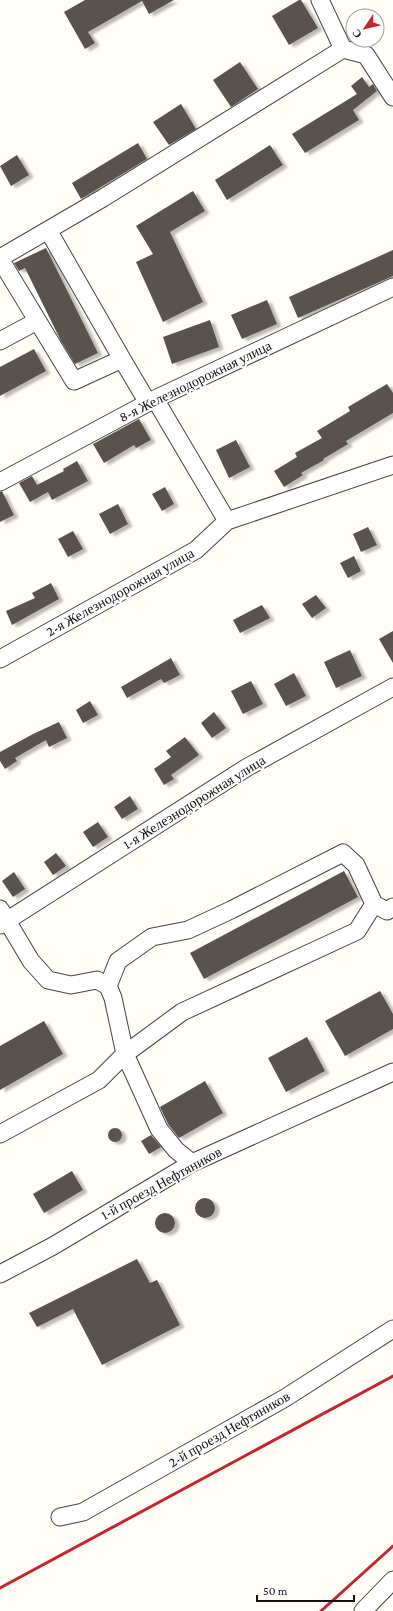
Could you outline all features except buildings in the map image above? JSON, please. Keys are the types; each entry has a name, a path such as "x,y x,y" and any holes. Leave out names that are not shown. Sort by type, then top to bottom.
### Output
{"street":[{"path":"320,0 343,49"},
{"path":"122,359 74,381 0,258 110,194 343,49 366,55 393,97"},
{"path":"48,230 122,359 151,401 227,521"},
{"name":"8-я Железнодорожная улица","path":"0,482 151,401 393,286"},
{"path":"0,340 38,321"},
{"name":"2-я Железнодорожная улица","path":"0,659 196,550 227,521 393,465"},
{"name":"1-я Железнодорожная улица","path":"3,918 246,768 393,687"},
{"path":"108,986 118,961 152,937 188,930 231,910 343,853 356,865 374,904 387,910 393,907"},
{"path":"0,1134 99,1080 125,1054 182,1012 357,931 374,904"},
{"path":"3,918 31,961 48,980 71,985 98,980 108,986 113,998 125,1054 159,1129 176,1150 192,1163"},
{"name":"1-й проезд Нефтяников","path":"0,1274 53,1246 192,1163 393,1072"},
{"name":"2-й проезд Нефтяников","path":"60,1517 83,1512 285,1398 393,1329"},
{"path":"363,1611 393,1580"}],"railway":[{"path":"0,1588 393,1376"},
{"path":"321,1611 393,1546"}]}
